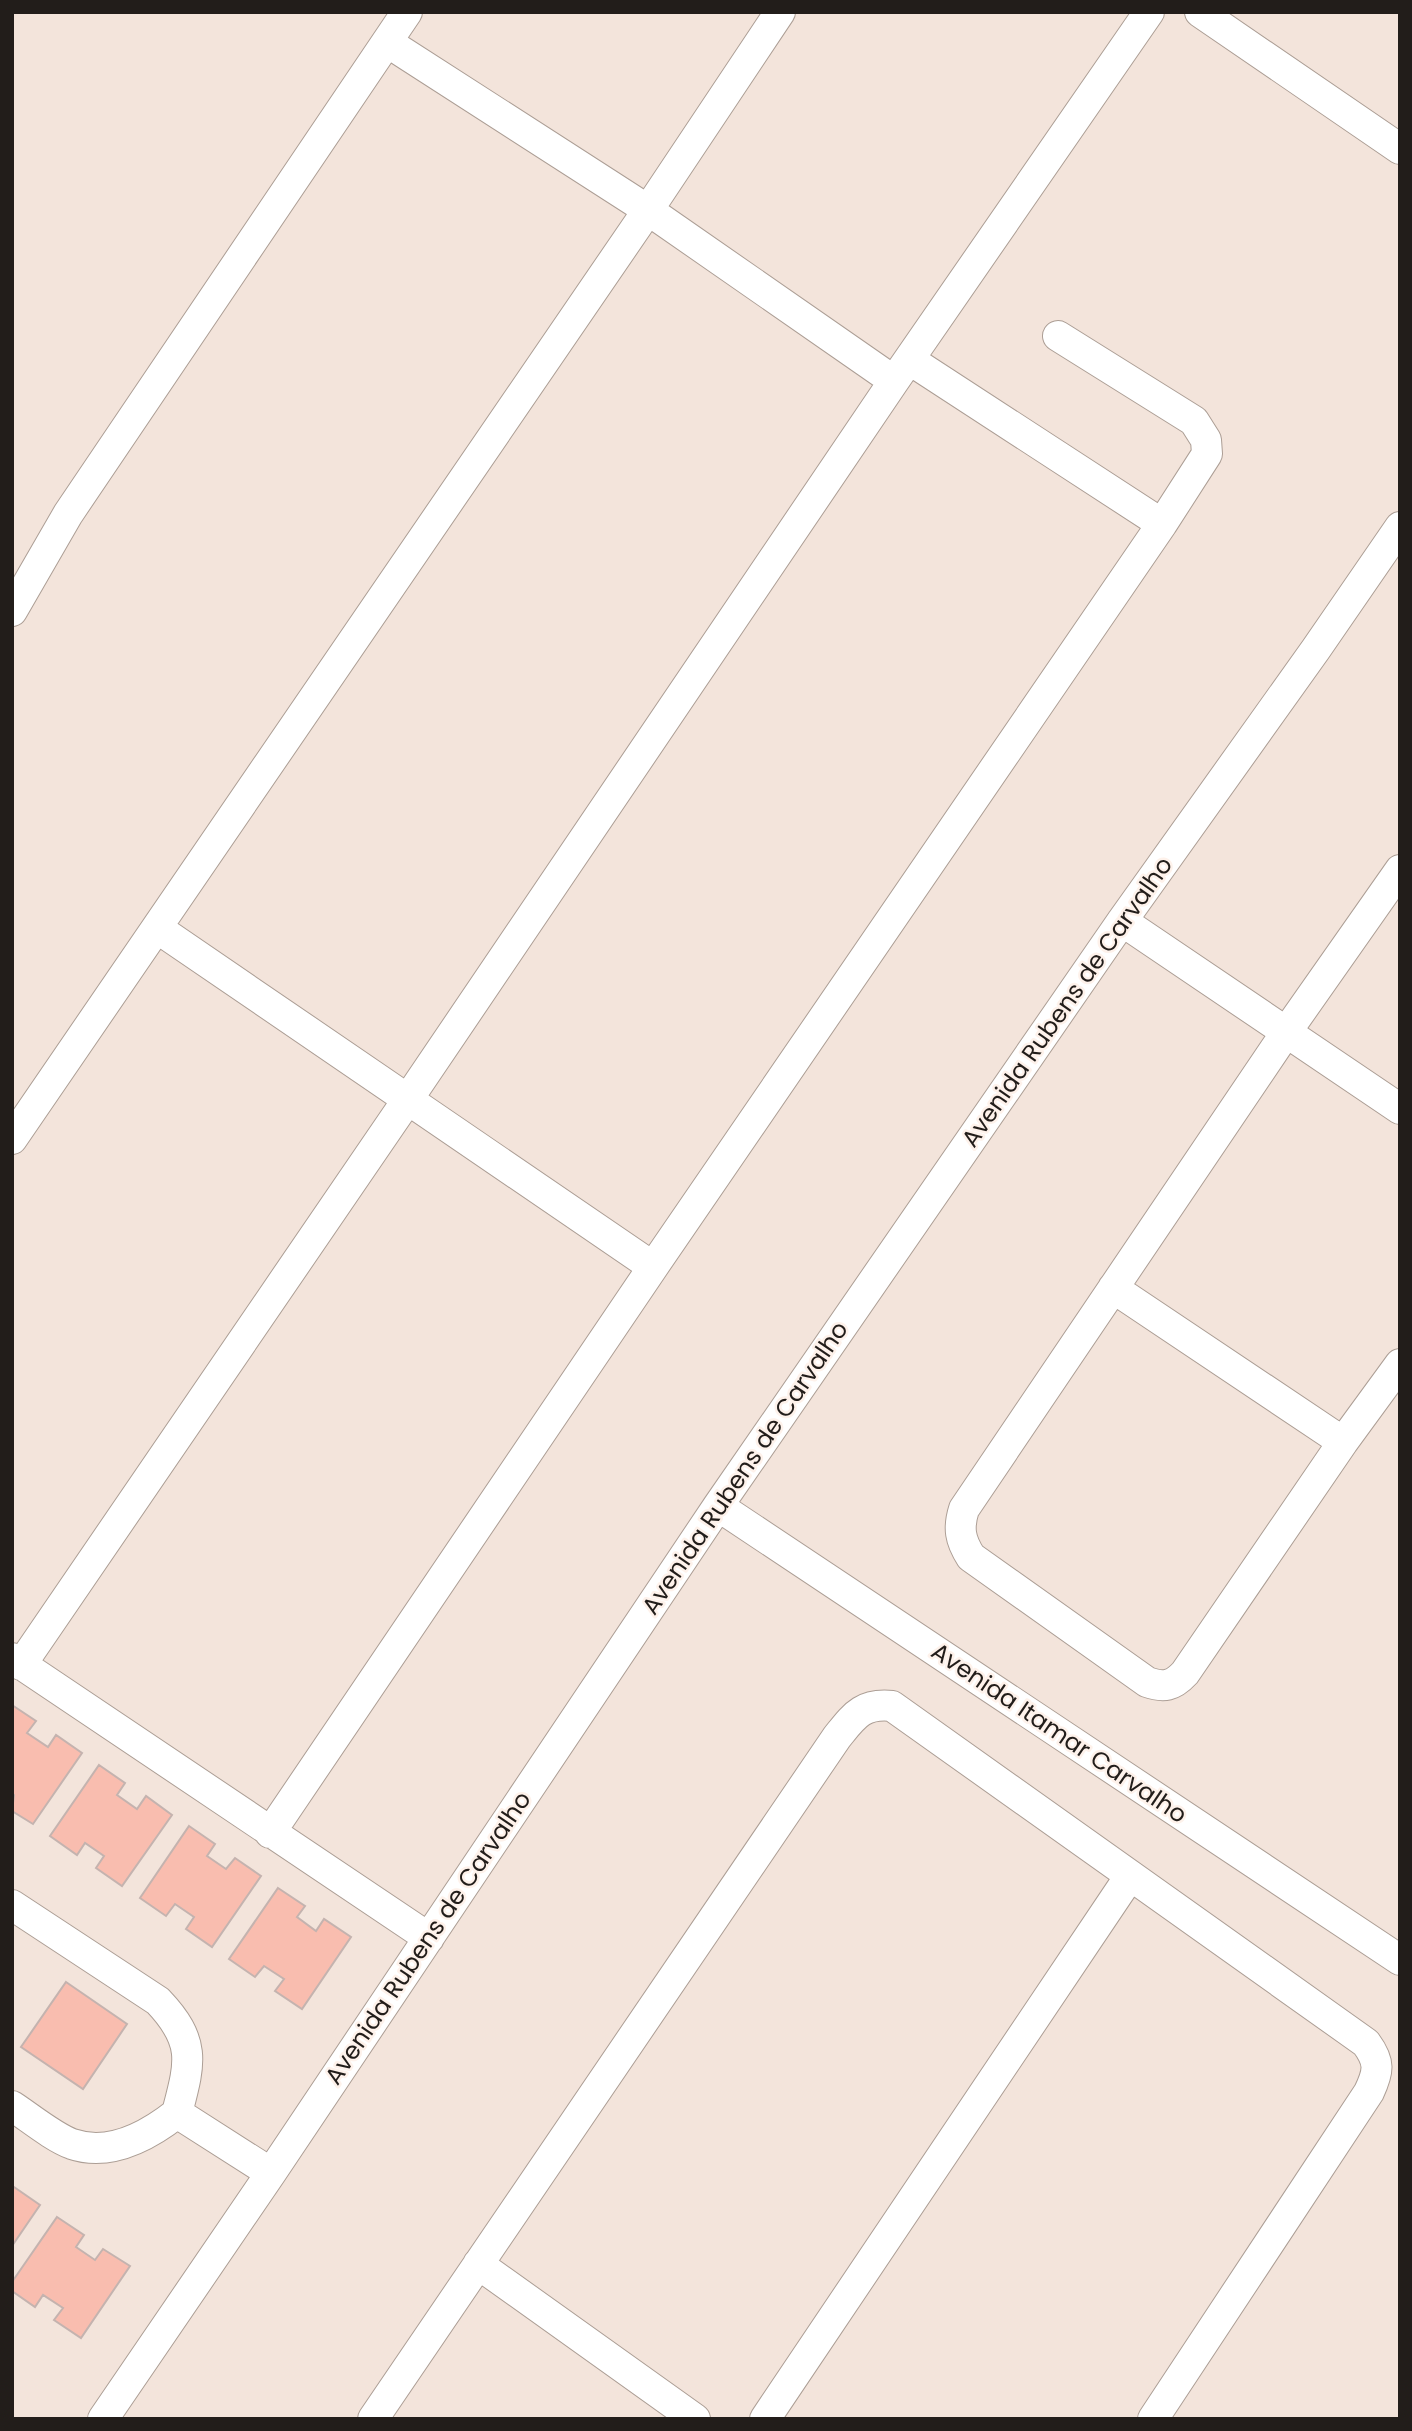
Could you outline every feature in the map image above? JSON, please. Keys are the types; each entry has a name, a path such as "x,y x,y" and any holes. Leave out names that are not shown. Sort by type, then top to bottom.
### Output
{"street":[{"path":"12,611 68,514 407,12"},
{"path":"12,1139 648,210 780,12"},
{"path":"429,1938 17,1662 408,1099 902,370 1149,12"},
{"path":"1200,12 1400,149"},
{"path":"387,42 902,370 1162,524"},
{"path":"270,1833 653,1267 1162,524 1207,454 1206,440 1194,421 1058,336"},
{"name":"Avenida Rubens de Carvalho","path":"103,2419 718,1506 1122,921 1400,527"},
{"path":"1400,870 1287,1031 964,1508 960,1532 962,1543 971,1557 1147,1682 1168,1686 1177,1682 1185,1672 1400,1364"},
{"path":"1122,921 1400,1109"},
{"path":"156,928 653,1267"},
{"path":"1113,1288 1343,1442"},
{"name":"Avenida Itamar Carvalho","path":"718,1506 1400,1960"},
{"path":"373,2419 836,1737 863,1709 877,1704 892,1706 1366,2043 1376,2056 1377,2074 1369,2092 1153,2419"},
{"path":"765,2419 1130,1875"},
{"path":"12,1905 159,2001 176,2019 184,2034 188,2053 187,2075 177,2113 155,2131 135,2140 109,2147 89,2148 70,2144 12,2106"},
{"path":"177,2113 271,2173"},
{"path":"478,2264 695,2419"}],"building":[{"path":"12,1705 36,1721 27,1733 48,1747 56,1735 82,1753 33,1824 12,1811"},
{"path":"99,1765 125,1783 117,1795 137,1809 146,1796 172,1815 122,1886 96,1868 104,1856 85,1843 77,1855 50,1836"},
{"path":"189,1826 215,1844 207,1856 226,1869 235,1858 261,1876 212,1947 186,1929 194,1917 175,1904 166,1916 140,1898"},
{"path":"278,1888 305,1906 297,1917 316,1931 324,1919 351,1937 302,2009 275,1991 284,1979 264,1966 255,1977 229,1959"},
{"path":"66,1982 127,2024 83,2089 21,2047"},
{"path":"14,2187 40,2205 12,2246 12,2189"},
{"path":"57,2217 84,2235 76,2247 95,2260 103,2249 130,2266 81,2338 54,2320 63,2308 43,2295 35,2307 12,2291 12,2282"}]}
